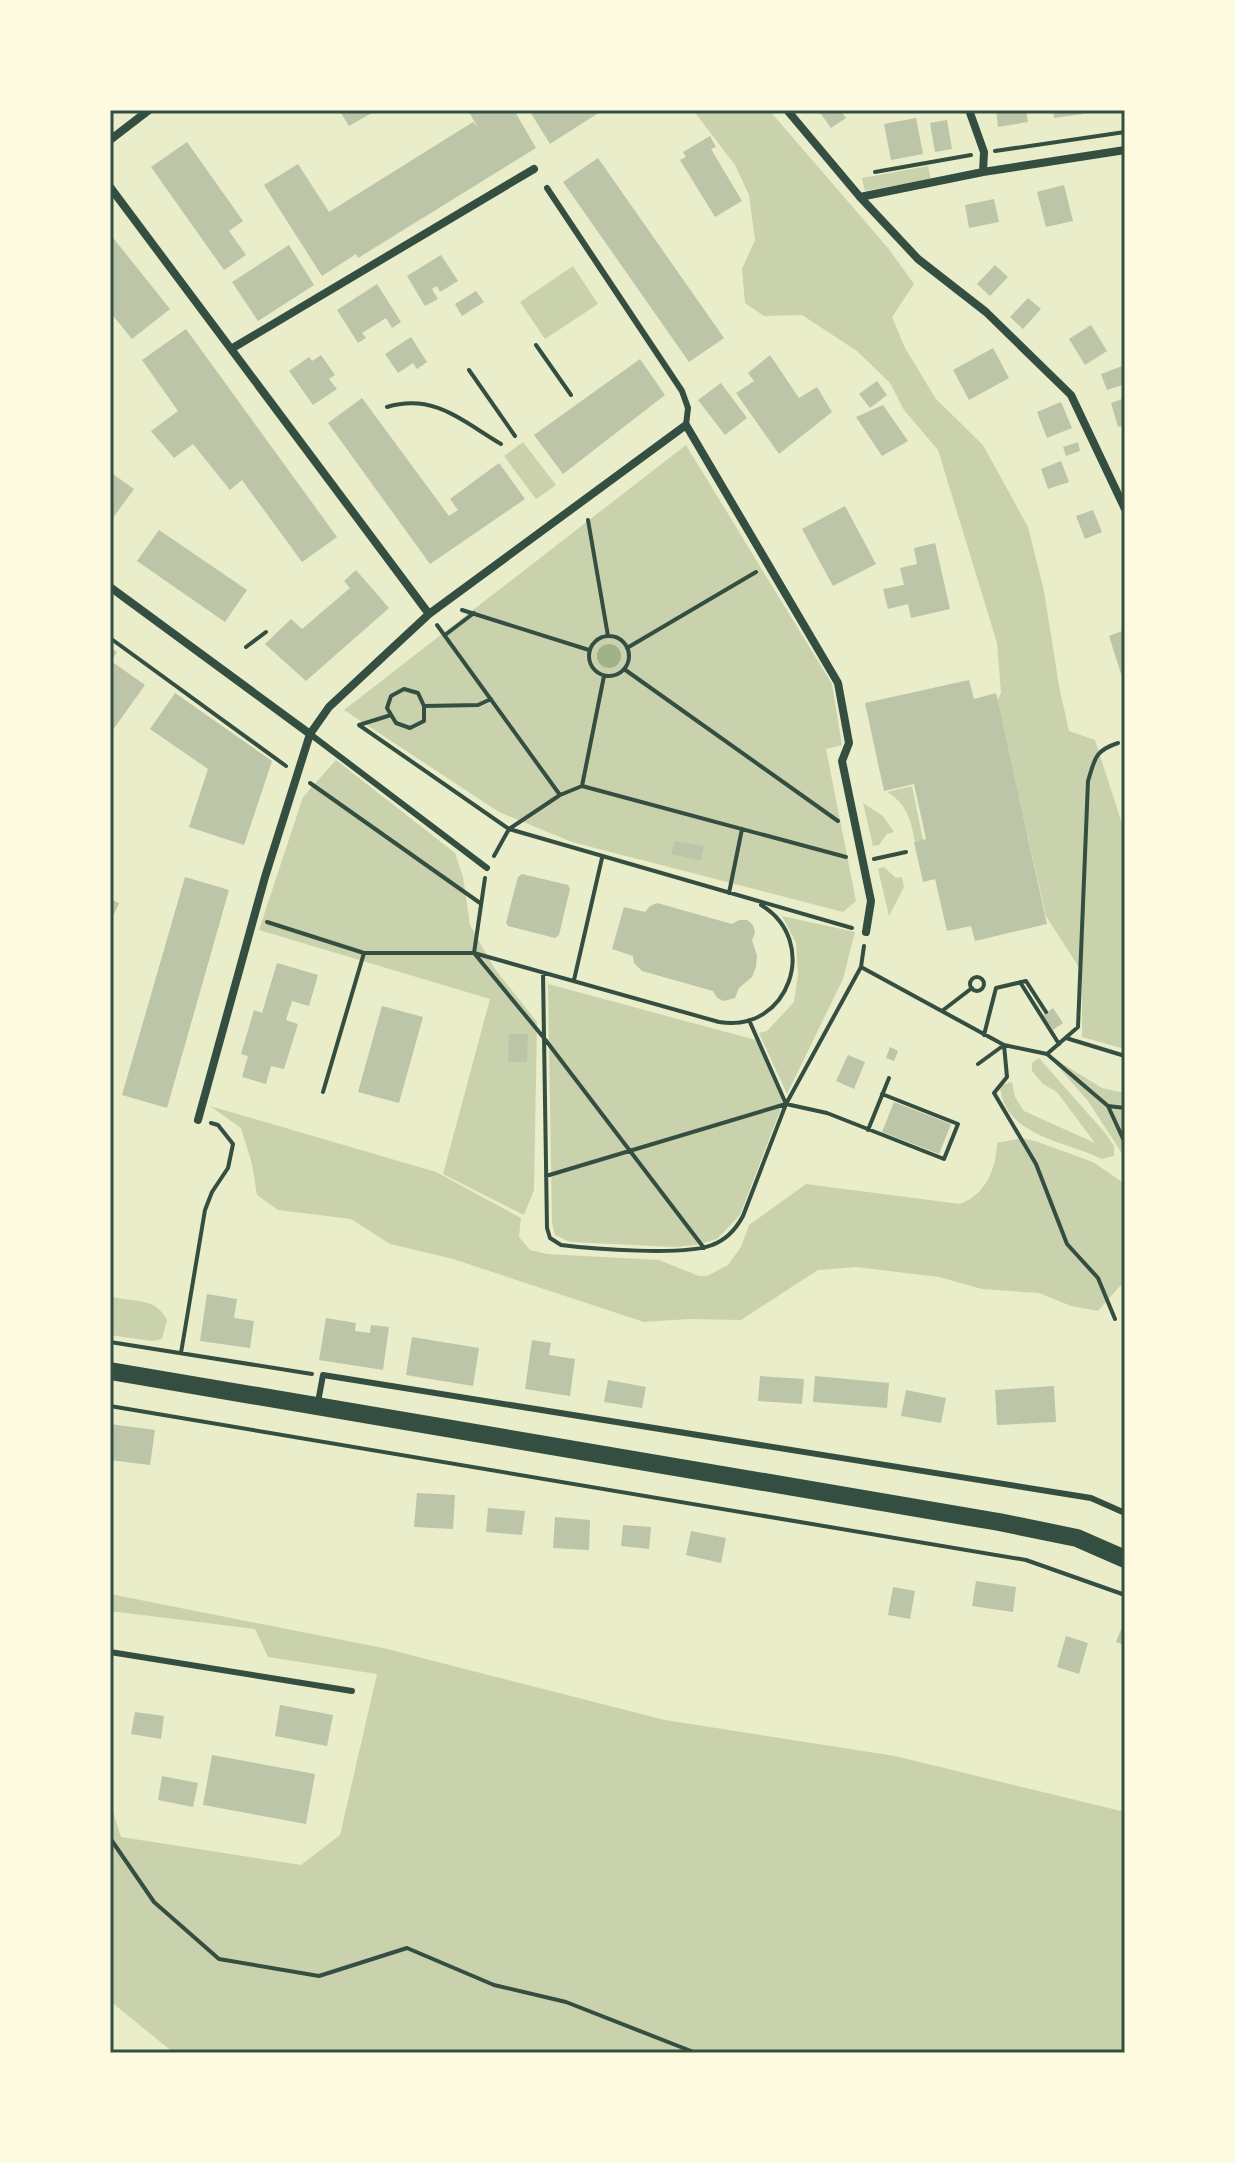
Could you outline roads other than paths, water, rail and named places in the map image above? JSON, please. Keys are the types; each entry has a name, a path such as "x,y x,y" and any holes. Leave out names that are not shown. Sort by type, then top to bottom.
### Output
{"main road":[{"path":"110,1371 999,1522 1077,1538 1125,1559"}],"street":[{"path":"110,140 149,110"},
{"path":"787,110 860,197 918,259 986,312 1071,395 1125,509"},
{"path":"969,110 984,152 983,172"},
{"path":"860,197 983,172 1125,150"},
{"path":"231,349 534,169"},
{"path":"110,187 429,614"},
{"path":"198,1120 254,918 310,734 329,707 429,614 686,425 838,683 849,743 842,761 871,901 866,932"},
{"path":"110,587 310,734"}],"lane":[{"path":"547,188 682,391 688,408 686,425"},
{"path":"310,734 487,868"},
{"path":"318,1405 323,1375 1091,1498 1125,1513"},
{"path":"110,1652 352,1691"}]}
